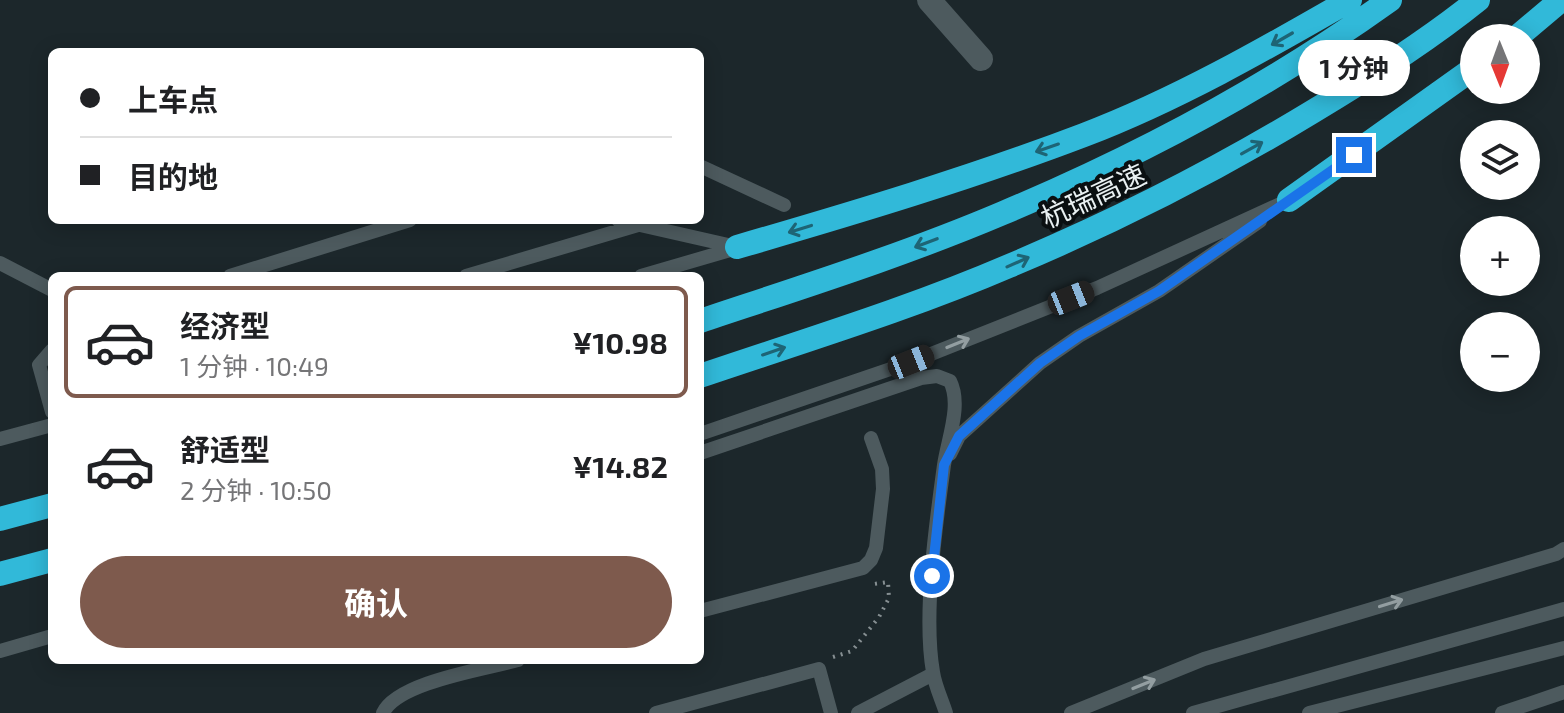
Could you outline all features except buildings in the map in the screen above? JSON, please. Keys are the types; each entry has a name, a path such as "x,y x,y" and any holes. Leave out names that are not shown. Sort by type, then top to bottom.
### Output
{"highway":[{"path":"737,247 903,198 1087,134 1234,66 1350,0"},
{"name":"杭瑞高速","path":"704,320 843,274 988,219 1116,162 1247,94 1390,0"},
{"name":"杭瑞高速","path":"704,375 860,322 1007,267 1144,206 1259,145 1358,85 1478,0"},
{"path":"1533,24 1561,0"},
{"path":"1289,200 1460,78"},
{"path":"0,519 48,506"},
{"path":"0,574 48,561"}],"street":[{"path":"929,0 981,59"}],"lane":[{"path":"704,168 784,205"},
{"path":"704,433 939,351 1097,288 1289,200"},
{"path":"944,465 959,436 1040,363 1079,336 1159,291 1289,200"},
{"path":"243,272 397,224"},
{"path":"634,224 737,247"},
{"path":"479,272 638,225"},
{"path":"654,272 737,247"},
{"path":"0,263 48,288"},
{"path":"48,355 39,365 48,398"},
{"path":"704,452 921,378 937,376 950,381 955,392 932,576 930,634 933,674 946,713"},
{"path":"0,439 48,426"},
{"path":"704,610 863,568 871,560 876,548 883,489 882,469 871,438"},
{"path":"1071,713 1204,659 1556,554 1564,549"},
{"path":"1193,713 1564,609"},
{"path":"0,651 48,637"},
{"path":"1309,713 1564,648"},
{"path":"383,713 395,698 414,688 503,664"},
{"path":"656,713 819,669 831,713"},
{"path":"858,713 933,674"},
{"path":"1502,713 1564,692"}],"path":[{"path":"819,669 818,661 852,651 879,617 889,598 888,582 869,585"}],"route":[{"path":"932,576 944,465 959,436 1040,363 1079,336 1159,291 1354,155"}]}
